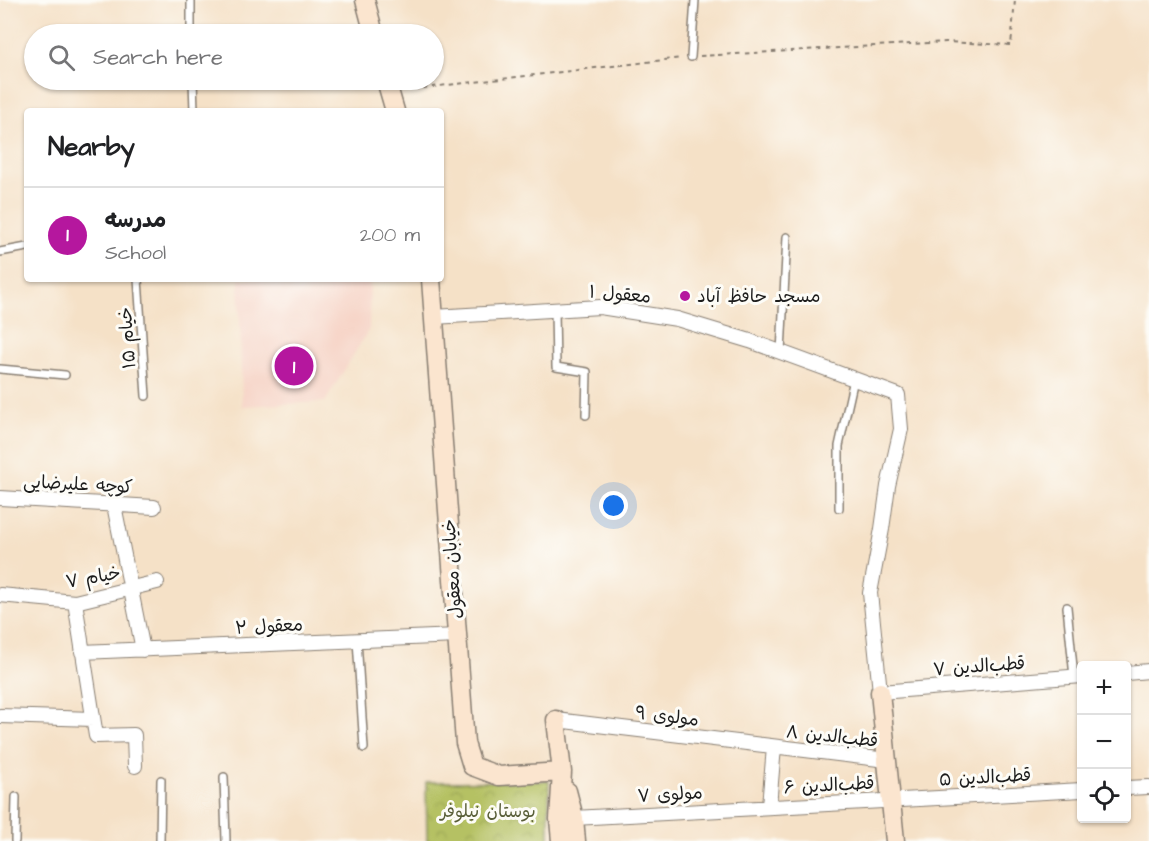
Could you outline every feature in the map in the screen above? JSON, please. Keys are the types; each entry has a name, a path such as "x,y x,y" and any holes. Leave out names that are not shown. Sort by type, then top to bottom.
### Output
{"street":[{"path":"365,0 371,24"},
{"path":"390,90 394,108"},
{"name":"خیابان معقول","path":"431,282 465,743 472,766 499,776 562,772"},
{"name":"معقول ۱","path":"434,317 600,307 677,319 781,352 898,395 901,429 888,486 870,593 880,692"},
{"name":"کوچه علیرضایی","path":"0,498 154,507"},
{"path":"114,504 143,650"},
{"name":"خیام ۷","path":"0,596 75,602 157,582"},
{"path":"75,602 96,736 134,735 135,766"},
{"name":"معقول ۲","path":"82,652 457,636"},
{"path":"1131,673 1149,671"},
{"name":"قطب‌الدین ۷","path":"880,692 1077,677"},
{"path":"880,692 895,841"},
{"path":"0,716 93,719"},
{"path":"556,720 562,772 574,818 576,841"},
{"name":"مولوی ۹","path":"556,720 774,747"},
{"path":"769,806 774,747"},
{"name":"قطب‌الدین ۸","path":"774,747 887,760"},
{"path":"561,841 559,819 562,772"},
{"path":"1131,788 1149,787"},
{"name":"قطب‌الدین ۵","path":"891,799 1077,790"},
{"name":"قطب‌الدین ۶","path":"769,806 891,799"},
{"name":"مولوی ۷","path":"574,818 769,806"}],"lane":[{"path":"191,0 191,24"},
{"path":"691,57 695,0"},
{"path":"193,90 194,108"},
{"path":"781,352 788,237"},
{"path":"0,252 24,248"},
{"name":"خیام ۱۵","path":"138,282 146,396"},
{"path":"555,310 556,367 587,372 586,415"},
{"path":"0,369 65,375"},
{"path":"839,508 839,446 854,379"},
{"path":"1067,607 1077,671"},
{"path":"357,640 364,748"},
{"path":"224,777 226,841"},
{"path":"160,841 161,780"},
{"path":"15,841 16,797"}],"path":[{"path":"1011,45 1016,0"}],"shaded area":[{"path":"239,282 370,282 369,329 325,402 242,406"}],"green space":[{"name":"بوستان نیلوفر","path":"549,781 549,841 427,841 426,782"}],"place":[{"name":"مسجد حافظ آباد","path":"685,296"},
{"name":"مدرسه","path":"294,366"}]}
